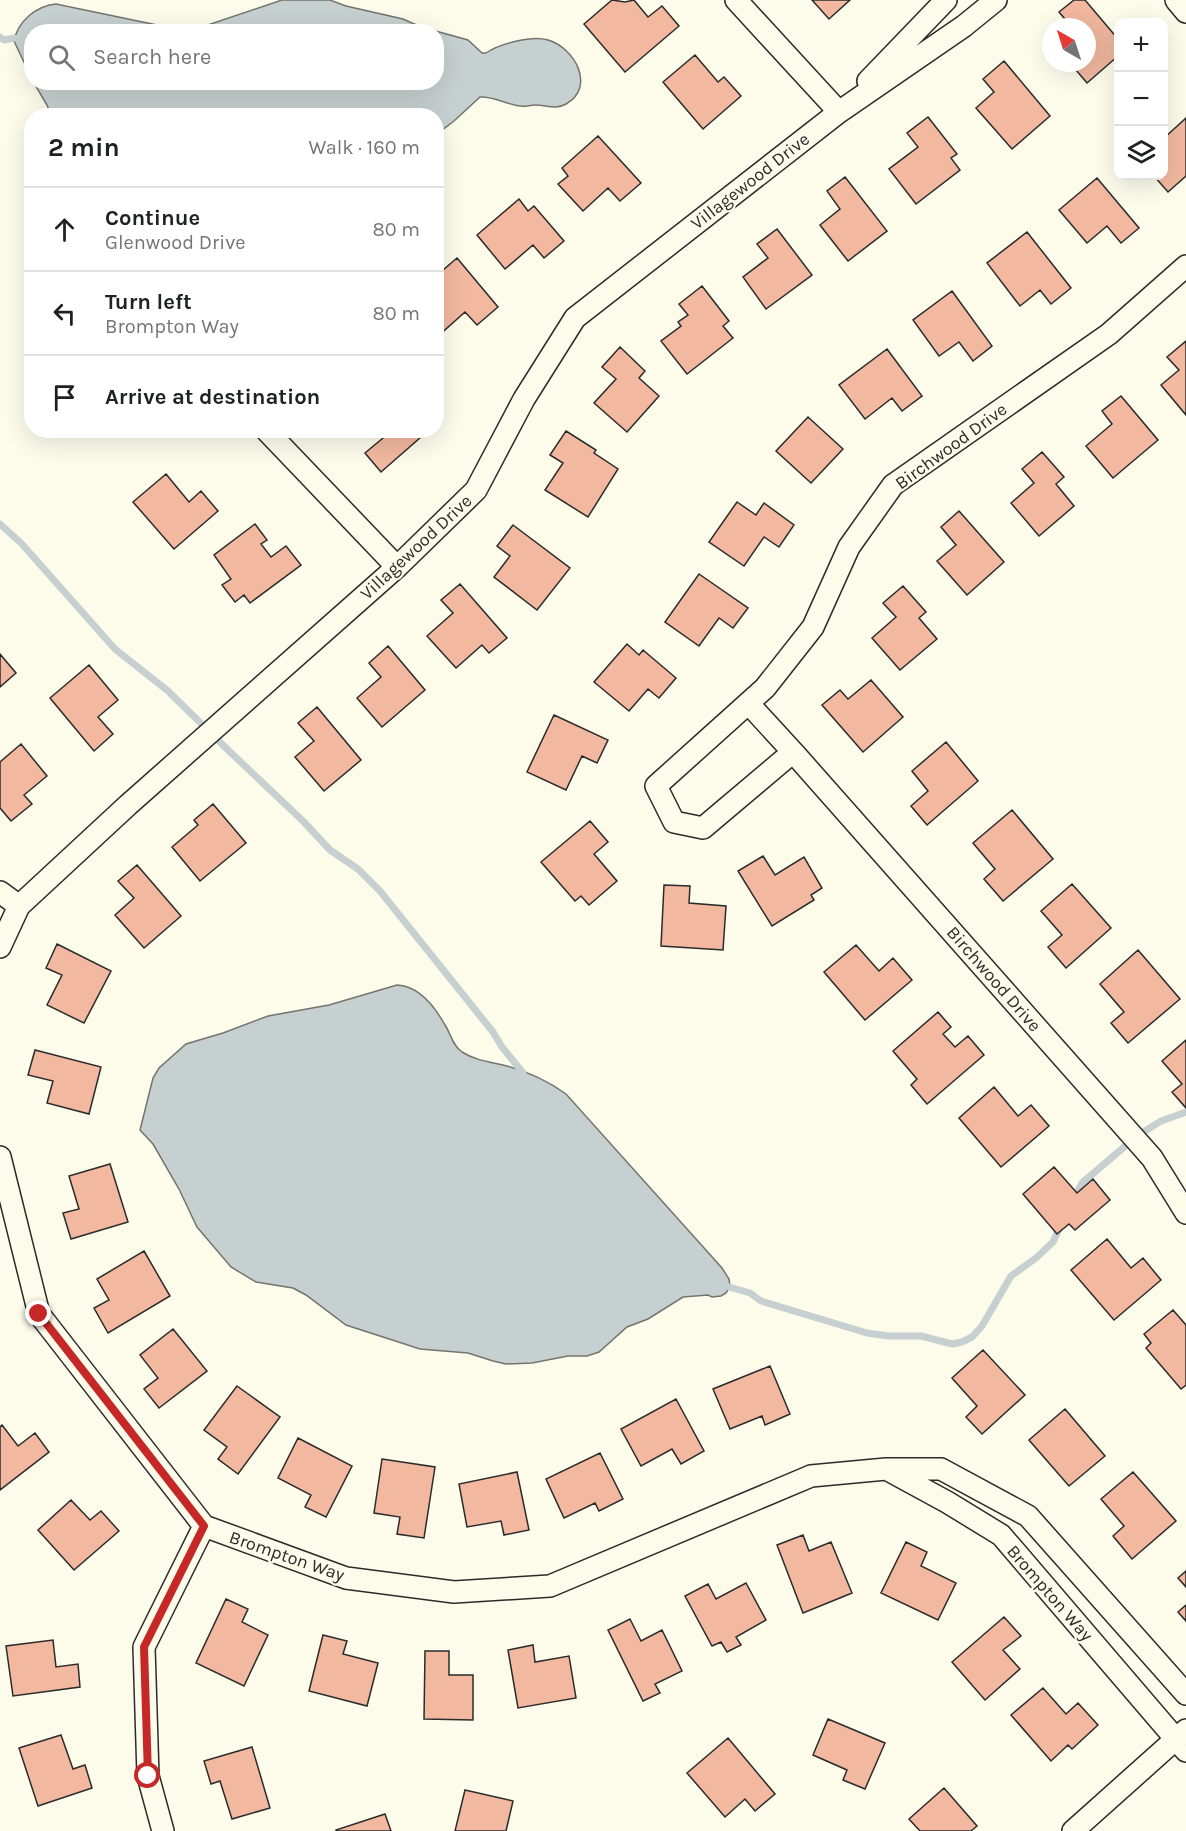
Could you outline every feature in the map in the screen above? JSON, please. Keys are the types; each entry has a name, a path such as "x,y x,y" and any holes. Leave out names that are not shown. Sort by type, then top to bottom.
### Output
{"street":[{"path":"736,0 839,112"},
{"name":"Villagewood Drive","path":"839,112 946,0"},
{"name":"Villagewood Drive","path":"0,947 19,906 397,567 476,490 524,399 575,318 839,112 963,26 996,0"},
{"path":"1176,0 1186,12"},
{"name":"Birchwood Drive","path":"793,752 703,828 674,822 656,786 765,688 813,627 849,547 893,485 1109,334 1186,266"},
{"path":"274,438 397,567"},
{"name":"Birchwood Drive","path":"749,704 1152,1158 1186,1212"},
{"path":"0,892 19,906"},
{"path":"0,1157 39,1314 204,1526 144,1647 148,1776 163,1831"},
{"name":"Brompton Way","path":"886,1469 1001,1535 1183,1740"},
{"name":"Brompton Way","path":"204,1526 346,1578 454,1592 550,1586 811,1476 886,1469 941,1469 1028,1516 1186,1694"},
{"path":"1073,1831 1183,1740"}],"shaded area":[{"path":"282,0 330,0 414,24 211,24"},
{"path":"56,4 152,24 24,24 24,62 14,41 19,27 35,11"},
{"path":"444,33 468,40 482,53 516,41 548,40 558,44 573,59 581,78 580,88 575,97 558,107 523,106 480,97 444,129 444,108 48,108 38,90 444,90"},
{"path":"397,985 412,989 426,999 462,1052 530,1074 566,1094 722,1268 729,1279 730,1286 726,1293 712,1297 708,1295 683,1297 648,1319 627,1327 599,1352 587,1356 568,1356 532,1363 506,1364 468,1353 420,1349 346,1325 293,1288 256,1282 231,1267 197,1227 179,1189 153,1144 140,1130 153,1078 159,1068 186,1044 268,1016 329,1005"}],"building":[{"path":"612,0 625,2 634,0 648,17 662,6 679,26 625,72 584,24"},
{"path":"812,0 850,0 829,19"},
{"path":"1074,0 1085,0 1114,34 1114,59 1087,83 1078,72 1096,72 1096,18 1064,18 1059,12"},
{"path":"695,55 718,82 724,77 741,96 703,129 663,82"},
{"path":"1004,61 1050,116 1012,149 976,108 994,92 983,79"},
{"path":"928,117 957,154 951,158 960,170 916,204 889,169 918,147 907,133"},
{"path":"1186,118 1186,176 1168,192 1158,180 1168,180 1168,134"},
{"path":"598,136 641,183 620,201 608,188 583,211 558,184 568,176 562,168"},
{"path":"845,177 887,231 848,261 820,225 840,209 827,191"},
{"path":"1097,178 1139,228 1121,243 1107,226 1087,243 1059,210"},
{"path":"519,199 528,211 534,206 564,241 544,258 533,245 505,269 477,235"},
{"path":"777,229 812,275 766,309 743,277 768,258 757,244"},
{"path":"1027,232 1071,288 1051,304 1040,290 1020,306 987,263"},
{"path":"457,258 498,307 477,325 465,312 444,331 444,269"},
{"path":"702,286 729,321 723,326 733,338 687,374 661,341 681,326 678,322 688,315 679,304"},
{"path":"952,291 992,346 973,361 959,342 939,356 913,320"},
{"path":"1186,341 1186,415 1161,385 1179,370 1167,357"},
{"path":"620,347 645,371 639,378 659,396 627,432 594,403 616,379 602,367"},
{"path":"887,349 922,396 902,411 892,398 865,419 839,385"},
{"path":"1121,396 1158,440 1113,478 1086,446 1112,424 1102,411"},
{"path":"808,417 843,449 811,483 776,451"},
{"path":"566,431 596,450 594,453 618,469 588,517 545,490 563,463 550,455"},
{"path":"383,438 420,438 381,472 365,453"},
{"path":"1042,452 1064,477 1056,484 1074,506 1039,536 1011,503 1034,483 1022,469"},
{"path":"166,474 189,502 201,491 218,511 174,549 133,502"},
{"path":"737,502 756,515 764,503 794,525 779,547 764,537 744,566 709,542"},
{"path":"959,511 1004,562 967,595 937,561 956,545 941,527"},
{"path":"255,524 267,540 261,544 271,557 286,546 301,565 250,603 244,595 235,602 222,585 231,579 214,555"},
{"path":"513,525 570,568 537,610 494,577 510,556 497,546"},
{"path":"699,574 748,608 733,628 719,618 699,646 665,622"},
{"path":"460,584 507,638 489,653 482,645 456,668 427,636 453,613 441,600"},
{"path":"903,586 926,612 919,618 937,639 900,670 872,638 896,617 883,603"},
{"path":"627,644 639,655 643,650 676,678 659,698 648,689 629,711 594,682"},
{"path":"388,646 425,690 382,727 357,698 381,677 369,663"},
{"path":"0,654 16,673 0,687"},
{"path":"89,665 118,700 98,717 113,734 94,751 50,698"},
{"path":"871,680 903,717 863,752 822,705 840,690 848,699"},
{"path":"317,707 361,760 324,791 295,757 314,741 298,723"},
{"path":"554,715 608,740 597,763 582,756 566,790 527,772"},
{"path":"946,742 978,781 927,825 911,806 928,791 912,771"},
{"path":"21,744 47,776 24,795 32,804 11,821 0,808 0,762"},
{"path":"213,804 246,843 200,881 172,847 198,825 194,820"},
{"path":"1012,810 1053,859 1003,901 984,879 995,869 973,843"},
{"path":"590,821 608,842 594,854 617,881 589,905 581,896 575,901 541,862"},
{"path":"763,856 775,875 804,857 822,888 811,895 814,900 772,926 738,871"},
{"path":"137,865 181,916 144,948 115,915 134,898 118,881"},
{"path":"1072,884 1111,928 1066,968 1048,947 1062,935 1041,911"},
{"path":"664,885 690,886 689,903 726,906 723,950 661,946"},
{"path":"57,944 111,971 84,1023 47,1005 62,975 46,968"},
{"path":"856,945 879,971 893,958 912,980 865,1020 824,972"},
{"path":"1138,950 1180,999 1128,1043 1111,1023 1124,1012 1100,984"},
{"path":"938,1012 951,1027 943,1034 955,1047 968,1036 984,1055 927,1104 911,1085 917,1079 893,1051"},
{"path":"1186,1040 1186,1108 1172,1092 1182,1084 1162,1061"},
{"path":"35,1050 101,1067 89,1114 47,1103 53,1081 28,1075"},
{"path":"994,1087 1018,1116 1031,1105 1049,1126 1001,1167 959,1118"},
{"path":"110,1164 128,1222 71,1239 63,1213 79,1209 69,1176"},
{"path":"1054,1167 1077,1193 1093,1179 1110,1200 1075,1230 1069,1224 1057,1234 1023,1194"},
{"path":"1107,1239 1131,1268 1143,1258 1161,1280 1114,1320 1071,1270"},
{"path":"144,1251 170,1296 108,1333 94,1308 109,1300 97,1279"},
{"path":"1173,1310 1186,1325 1186,1385 1181,1389 1146,1348 1151,1343 1144,1334"},
{"path":"173,1329 207,1371 159,1408 144,1389 158,1378 140,1355"},
{"path":"983,1350 1025,1395 982,1434 966,1417 977,1406 952,1378"},
{"path":"770,1366 790,1414 765,1425 762,1416 730,1429 713,1389"},
{"path":"237,1386 280,1417 238,1474 218,1459 227,1447 204,1430"},
{"path":"676,1399 704,1451 681,1464 672,1449 641,1466 621,1429"},
{"path":"1065,1409 1105,1456 1069,1486 1029,1440"},
{"path":"2,1425 18,1446 35,1433 49,1452 0,1490 0,1427"},
{"path":"298,1438 352,1466 326,1517 305,1507 311,1495 278,1478"},
{"path":"600,1453 623,1499 599,1511 595,1503 564,1518 546,1479"},
{"path":"382,1459 435,1467 424,1538 397,1534 400,1517 374,1513"},
{"path":"517,1472 529,1530 504,1535 501,1521 467,1527 459,1484"},
{"path":"1133,1472 1176,1521 1132,1559 1113,1536 1124,1526 1101,1499"},
{"path":"71,1500 90,1520 101,1511 119,1531 74,1570 38,1530"},
{"path":"803,1535 809,1551 831,1542 852,1593 803,1613 777,1545"},
{"path":"906,1542 927,1552 921,1566 956,1583 938,1620 881,1593"},
{"path":"1186,1571 1186,1587 1178,1578"},
{"path":"746,1583 766,1620 736,1637 741,1645 727,1652 721,1642 712,1646 685,1596 708,1584 716,1599"},
{"path":"226,1599 248,1609 242,1622 268,1635 244,1686 196,1663"},
{"path":"1186,1605 1186,1621 1178,1612"},
{"path":"1004,1617 1021,1636 1003,1650 1020,1669 985,1700 952,1662"},
{"path":"630,1619 641,1641 662,1630 682,1671 655,1684 660,1693 643,1701 608,1630"},
{"path":"323,1635 347,1641 343,1654 378,1663 367,1706 309,1691"},
{"path":"53,1640 56,1667 78,1664 80,1687 13,1696 6,1646"},
{"path":"533,1645 535,1662 569,1656 576,1698 518,1708 508,1650"},
{"path":"425,1651 449,1651 449,1675 473,1675 473,1720 424,1719"},
{"path":"1043,1688 1066,1714 1078,1703 1098,1725 1072,1749 1068,1745 1051,1761 1011,1715"},
{"path":"828,1719 885,1743 865,1789 843,1780 847,1770 813,1755"},
{"path":"61,1735 73,1769 85,1765 92,1788 38,1806 19,1748"},
{"path":"728,1738 775,1794 755,1811 745,1799 725,1817 687,1773"},
{"path":"252,1747 270,1808 232,1819 220,1781 211,1784 204,1761"},
{"path":"944,1788 977,1826 971,1831 920,1831 909,1819"},
{"path":"465,1790 513,1801 506,1831 455,1831"},
{"path":"385,1814 391,1831 336,1831 336,1830"}],"waterway":[{"path":"0,37 4,40 14,38"},
{"path":"0,524 21,543 115,649 168,691 330,850 358,869 380,891 523,1073"},
{"path":"1073,1201 1082,1183 1137,1136 1161,1121 1186,1112"},
{"path":"729,1287 750,1293 761,1301 867,1333 921,1336 952,1344 972,1337 982,1326 1011,1276 1053,1242 1060,1227"}],"route":[{"path":"39,1314 204,1526 144,1647 148,1776"}]}
